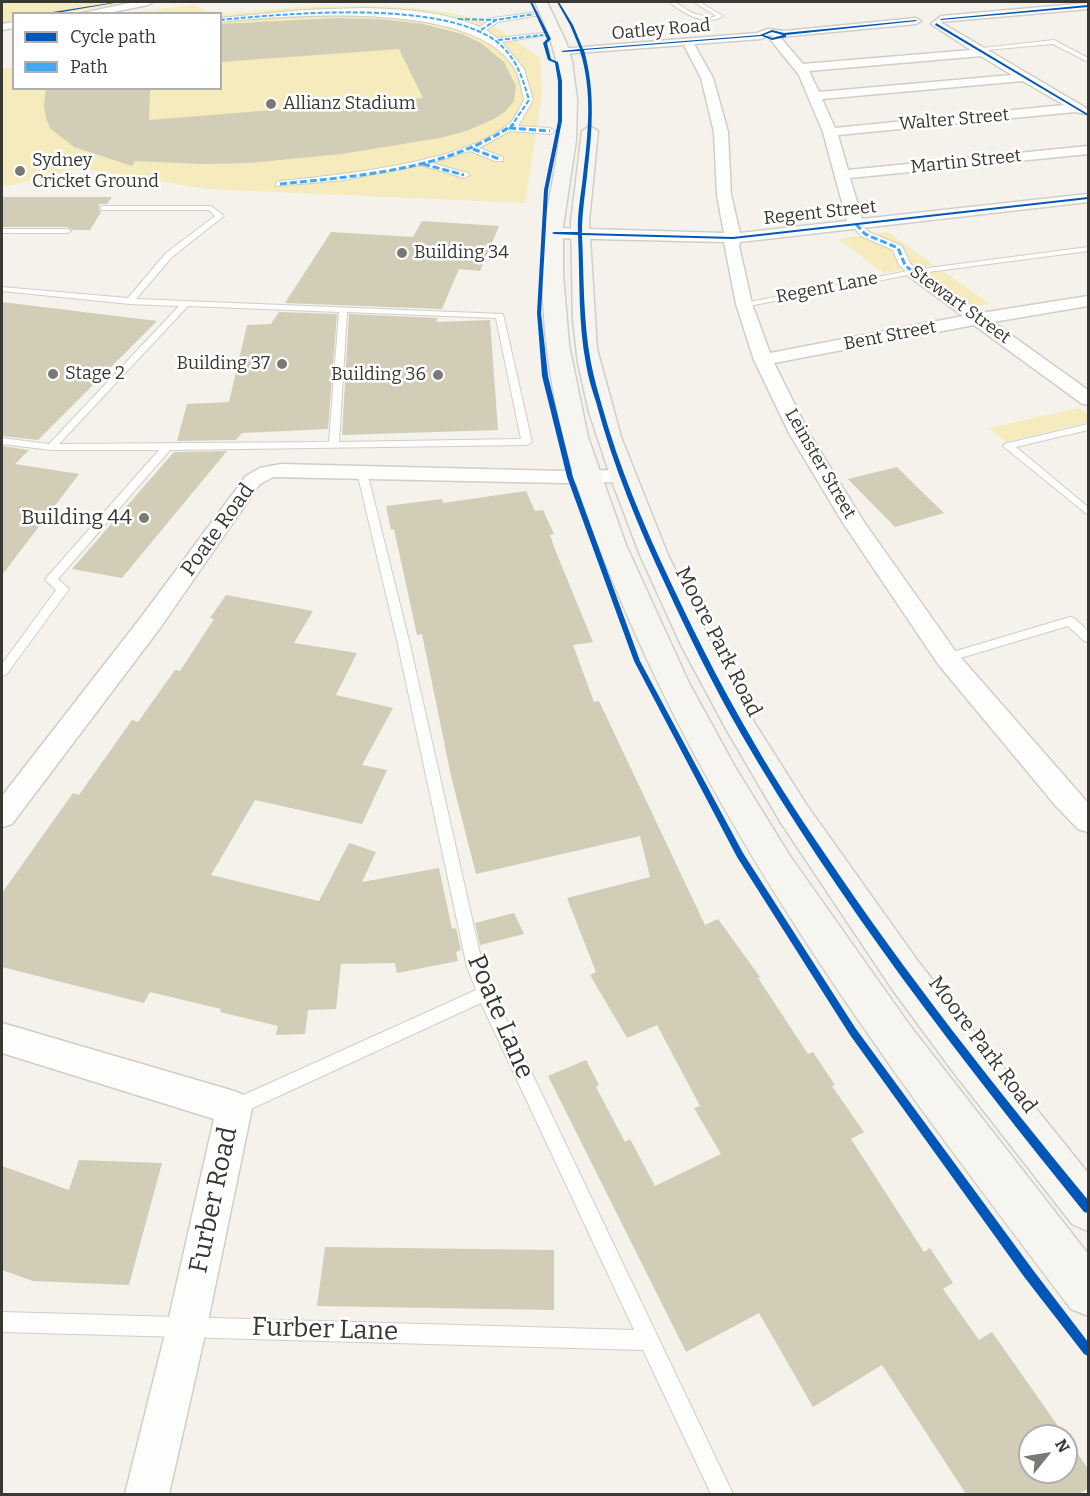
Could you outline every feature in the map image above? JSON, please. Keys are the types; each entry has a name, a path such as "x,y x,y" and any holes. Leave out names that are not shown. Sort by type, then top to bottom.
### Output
{"main road":[{"name":"Moore Park Road","path":"541,2 563,51 570,83 568,234 554,303 560,367 570,417 685,623 735,718 799,820 866,921 989,1087 1089,1208"},
{"name":"Moore Park Road","path":"558,2 571,21 584,50 592,108 580,222 568,234"},
{"name":"Moore Park Road","path":"604,477 603,524 654,647 739,806 844,968 924,1079 1089,1292"}],"street":[{"path":"94,12 148,2"},
{"path":"856,224 831,132 815,96 780,36 1089,6"},
{"path":"291,8 302,14"},
{"path":"222,20 369,12 496,20 534,14"},
{"path":"280,184 420,163 473,149 509,128 523,112 530,94 524,75 498,40 481,30 443,18"},
{"path":"481,30 496,20"},
{"path":"938,22 979,50 1085,112"},
{"path":"498,40 543,36"},
{"name":"Oatley Road","path":"563,51 780,36"},
{"name":"Leinster Street","path":"688,43 707,78 721,132 724,195 734,238 731,246 744,304 763,360 799,433 854,523 947,658 1065,797 1089,821"},
{"path":"800,68 979,50"},
{"path":"815,96 1024,77"},
{"name":"Walter Street","path":"831,132 1085,112"},
{"path":"509,128 550,131"},
{"path":"473,149 499,159"},
{"name":"Martin Street","path":"843,175 1089,150"},
{"path":"420,163 464,175"},
{"name":"Regent Street","path":"568,234 734,238 1089,198"},
{"name":"Stewart Street","path":"856,224 866,234 898,248 905,265 913,272 1089,399"},
{"name":"Bent Street","path":"763,360 977,319 1088,302"},
{"name":"Poate Road","path":"2,816 151,622 253,480 267,472 281,470 604,477"},
{"name":"Furber Road","path":"2,1038 234,1108 188,1326 147,1494"}],"lane":[{"path":"672,2 690,14 712,20 720,16 697,2"},
{"path":"979,50 1054,42 1089,60"},
{"path":"104,208 211,208 220,216 170,255 130,301"},
{"path":"2,231 67,231"},
{"name":"Regent Lane","path":"744,304 913,272 1089,249"},
{"path":"2,289 130,301 500,316 527,442 51,447 2,441"},
{"path":"51,447 186,303"},
{"path":"334,445 343,310"},
{"path":"1089,427 1008,446 1089,512"},
{"path":"2,672 63,590 51,580 167,447"},
{"name":"Poate Lane","path":"362,472 404,645 475,967 485,993 722,1494"},
{"path":"947,658 1070,621 1089,638"},
{"path":"234,1108 485,993"},
{"name":"Furber Lane","path":"2,1322 648,1340"}],"shaded area":[{"path":"2,2 131,2 71,12 12,12 12,22 2,24"},
{"path":"194,5 206,12 137,12"},
{"name":"Allianz Stadium","path":"318,6 403,7 445,12 486,23 500,30 540,58 542,95 525,203 208,189 80,168 2,187 2,69 12,67 12,90 222,90 222,14"},
{"path":"888,232 934,265 884,273 838,239"},
{"path":"941,270 990,304 969,307 922,273"},
{"path":"1079,408 1088,415 1088,422 1006,442 989,428"}],"building":[{"path":"335,18 380,19 423,24 462,34 481,43 504,62 516,86 514,101 506,111 494,119 466,131 440,138 341,154 249,163 201,164 135,161 132,166 74,147 50,128 44,106 46,90 150,90 149,120 423,98 399,49 222,62 222,24"},
{"path":"2,197 112,197 107,204 99,204 101,212 90,230 73,230 67,227 2,227"},
{"name":"Building 34","path":"422,221 499,226 480,271 459,269 442,309 285,303 331,232 413,237"},
{"name":"Stage 2","path":"2,302 157,321 38,440 2,436"},
{"name":"Building 37","path":"279,312 337,314 328,429 242,433 236,440 177,441 187,404 229,402 247,325 271,324"},
{"name":"Building 36","path":"349,314 438,318 436,322 490,320 498,430 342,435"},
{"path":"2,446 29,450 15,464 79,474 2,575"},
{"name":"Building 44","path":"227,451 122,578 72,569 174,452"},
{"path":"897,467 944,513 895,527 848,479"},
{"path":"526,491 535,511 543,510 554,534 550,535 554,547 593,642 573,645 594,702 599,701 705,925 718,919 760,977 758,978 808,1054 813,1052 835,1085 832,1086 864,1132 851,1139 924,1252 930,1248 953,1283 943,1289 979,1340 992,1332 1057,1424 1018,1424 1018,1484 1078,1484 1078,1454 1089,1470 1089,1488 1079,1494 966,1494 882,1365 813,1407 759,1313 686,1352 548,1076 586,1060 599,1085 596,1087 625,1142 630,1139 655,1186 721,1154 694,1108 700,1106 657,1025 627,1038 590,975 596,972 567,898 650,877 640,836 476,874 451,776 422,634 417,635 394,529 391,530 386,506 442,499 443,503"},
{"path":"226,595 313,611 294,643 357,653 336,695 393,708 362,765 387,770 362,824 255,800 211,875 319,901 349,843 376,852 362,882 439,868 452,929 456,928 461,950 456,952 458,961 397,973 395,963 341,964 336,1009 308,1010 305,1034 276,1035 278,1026 150,992 144,1003 2,967 2,893 73,793 79,795 132,720 138,722 175,670 180,671 214,619 210,618"},
{"path":"514,913 524,934 480,945 475,923"},
{"path":"79,1160 162,1163 129,1285 33,1281 2,1270 2,1166 69,1190"},
{"path":"325,1247 554,1250 554,1310 317,1306"}],"marked path":[{"path":"222,20 333,11 392,11 444,18 469,25 488,35 504,49 520,69 529,100 514,124 482,144 439,158 391,169 280,184"},
{"path":"481,30 496,20 534,14"},
{"path":"458,19 496,20"},
{"path":"498,40 543,35"},
{"path":"509,128 550,131"},
{"path":"473,149 499,159"},
{"path":"423,164 464,175"},
{"path":"856,224 865,234 898,248 905,265 913,272"}],"cycle path":[{"path":"54,12 119,2"},
{"path":"531,2 549,39 545,43 550,60 556,62 560,81 560,121 546,190 539,313 545,376 570,477 637,661 740,855 853,1032 1029,1274 1088,1350"},
{"path":"558,2 581,46 590,87 590,129 580,220 585,345 611,446 655,556 696,644 742,730 793,814 906,977 1088,1208"},
{"path":"941,19 1088,6"},
{"path":"784,34 785,36 772,39 761,35 772,31 784,34 916,21"},
{"path":"936,24 1088,115"},
{"path":"563,51 761,36"},
{"path":"554,233 733,238 1088,198"}],"place":[{"name":"Allianz Stadium","path":"271,104"},
{"name":"Sydney Cricket Ground","path":"20,171"},
{"name":"Building 34","path":"402,253"},
{"name":"Building 37","path":"282,364"},
{"name":"Stage 2","path":"53,374"},
{"name":"Building 36","path":"438,375"},
{"name":"Building 44","path":"144,518"}]}
